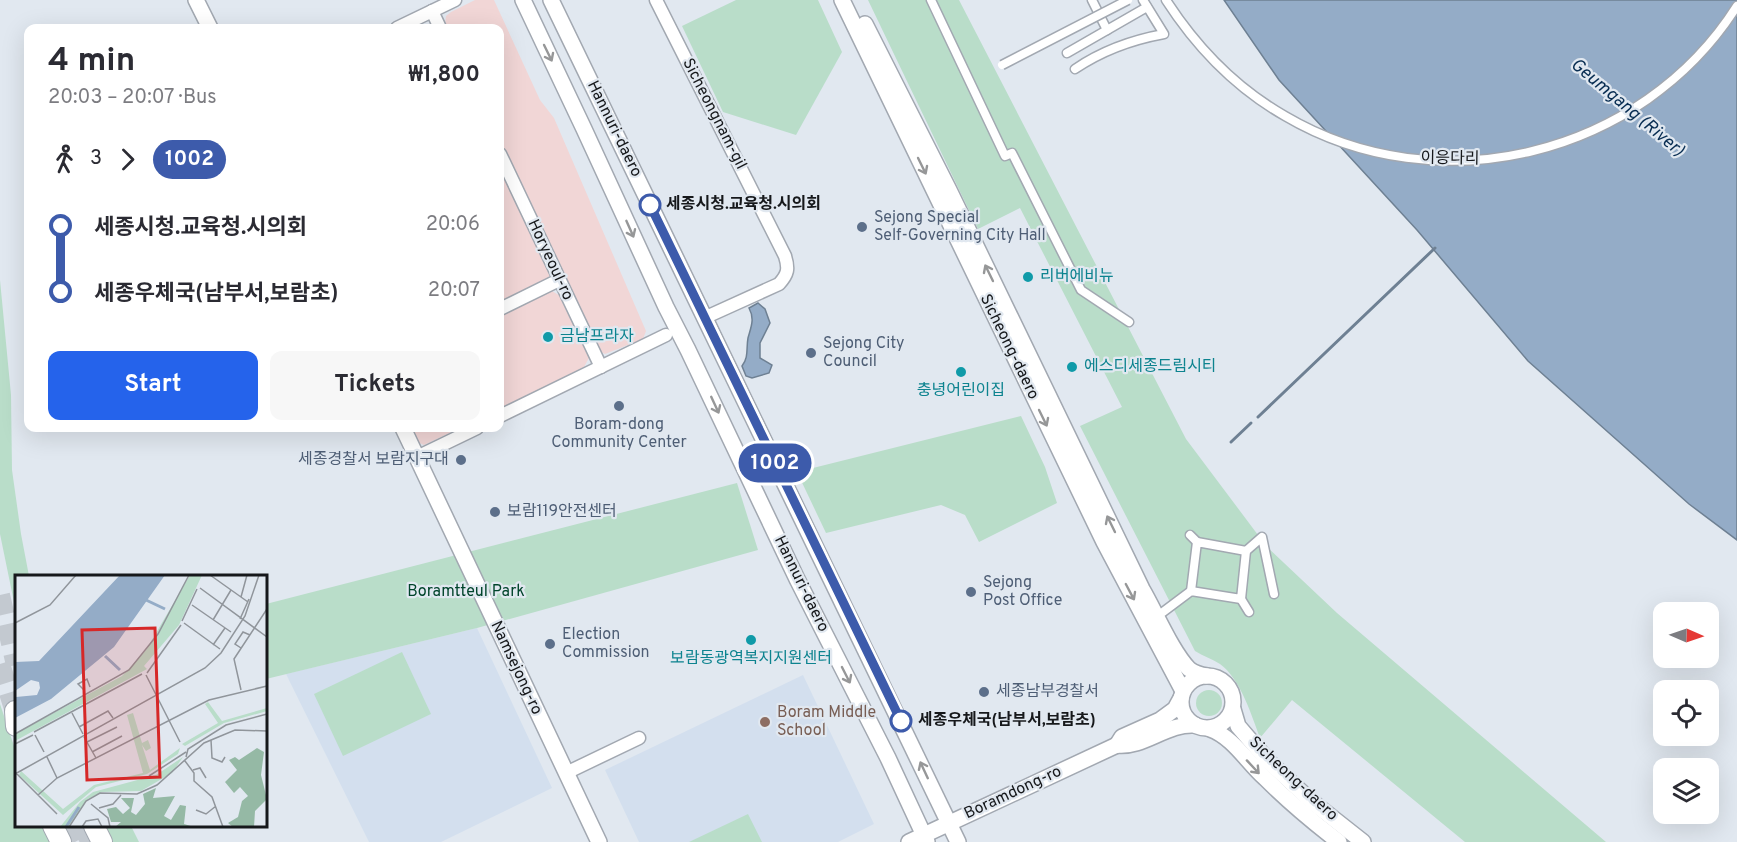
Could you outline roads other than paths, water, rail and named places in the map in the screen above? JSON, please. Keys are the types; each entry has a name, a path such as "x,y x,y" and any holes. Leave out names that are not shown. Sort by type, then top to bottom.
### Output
{"highway":[{"path":"54,827 61,842"},
{"path":"95,827 102,842"}],"street":[{"path":"196,0 208,24"},
{"path":"405,24 455,0"},
{"name":"Hannuri-daero","path":"551,0 958,842"},
{"name":"Sicheongnam-gil","path":"656,0 780,246 788,267 787,275 779,284 704,318"},
{"name":"Sicheong-daero","path":"842,0 1099,532 1182,695"},
{"name":"Sicheong-daero","path":"854,0 949,189 1142,589 1189,669 1207,676"},
{"path":"931,0 1005,156 1012,153 1081,290 1130,322"},
{"path":"1092,0 1107,30"},
{"path":"1002,65 1128,0"},
{"name":"이응다리","path":"1166,0 1185,28 1218,66 1244,88 1286,117 1332,139 1364,150 1397,157 1448,162 1498,159 1532,152 1580,137 1611,122 1647,100 1680,74 1710,43 1737,6"},
{"name":"Hannuri-daero","path":"523,3 666,308 797,579 888,758 925,838"},
{"path":"1067,52 1107,30 1145,4 1164,34 1118,45 1075,69"},
{"path":"432,11 438,24"},
{"path":"1084,43 1092,58"},
{"name":"Horyeoul-ro","path":"504,162 601,367"},
{"path":"504,307 560,280"},
{"path":"504,414 666,335 670,322 666,308"},
{"path":"666,335 688,350"},
{"name":"Namsejong-ro","path":"405,432 599,842"},
{"path":"417,457 469,432"},
{"path":"1190,535 1197,542 1246,551"},
{"path":"1249,612 1241,600 1246,551 1262,537 1274,594"},
{"path":"1163,612 1191,591 1197,542"},
{"path":"1191,591 1241,600"},
{"path":"1207,676 1215,677 1228,686 1232,693 1233,709 1224,722 1202,727 1183,724 1128,746 1118,745 1122,737 1160,720 1175,709 1193,680 1207,676"},
{"path":"1182,695 1184,714 1202,727"},
{"name":"Sicheong-daero","path":"1233,709 1238,726 1268,761 1311,801 1363,842"},
{"name":"Sicheong-daero","path":"1202,727 1226,737 1263,776 1339,842"},
{"path":"566,773 639,738"},
{"name":"Boramdong-ro","path":"909,842 925,838 949,823 1118,745"}],"water":[{"name":"Geumgang (River)","path":"1224,0 1737,0 1737,540 1689,504 1528,361 1417,230 1279,80"},
{"path":"758,303 765,309 770,323 760,343 760,358 772,365 769,373 752,378 746,376 742,366 752,323 749,308"}],"waterway":[{"path":"1258,417 1435,248"},
{"path":"1231,442 1251,423"}],"tunnel":[{"path":"0,595 15,661"},
{"path":"0,664 15,712"},
{"path":"67,827 75,842"},
{"path":"83,827 91,842"}],"place":[{"name":"세종시청.교육청.시의회","path":"650,205"},
{"name":"Sejong Special Self-Governing City Hall","path":"862,227"},
{"name":"리버에비뉴","path":"1028,277"},
{"name":"금남프라자","path":"548,337"},
{"name":"Sejong City Council","path":"811,353"},
{"name":"에스디세종드림시티","path":"1072,367"},
{"name":"충녕어린이집","path":"961,372"},
{"name":"Boram-dong Community Center","path":"619,406"},
{"name":"세종경찰서 보람지구대","path":"461,460"},
{"name":"보람119안전센터","path":"495,512"},
{"name":"Sejong Post Office","path":"971,592"},
{"name":"보람동광역복지지원센터","path":"751,640"},
{"name":"Election Commission","path":"550,644"},
{"name":"세종남부경찰서","path":"984,692"},
{"name":"세종우체국(남부서,보람초)","path":"901,721"},
{"name":"Boram Middle School","path":"765,722"}],"park label":[{"name":"Boramtteul Park","path":"466,592"}]}
